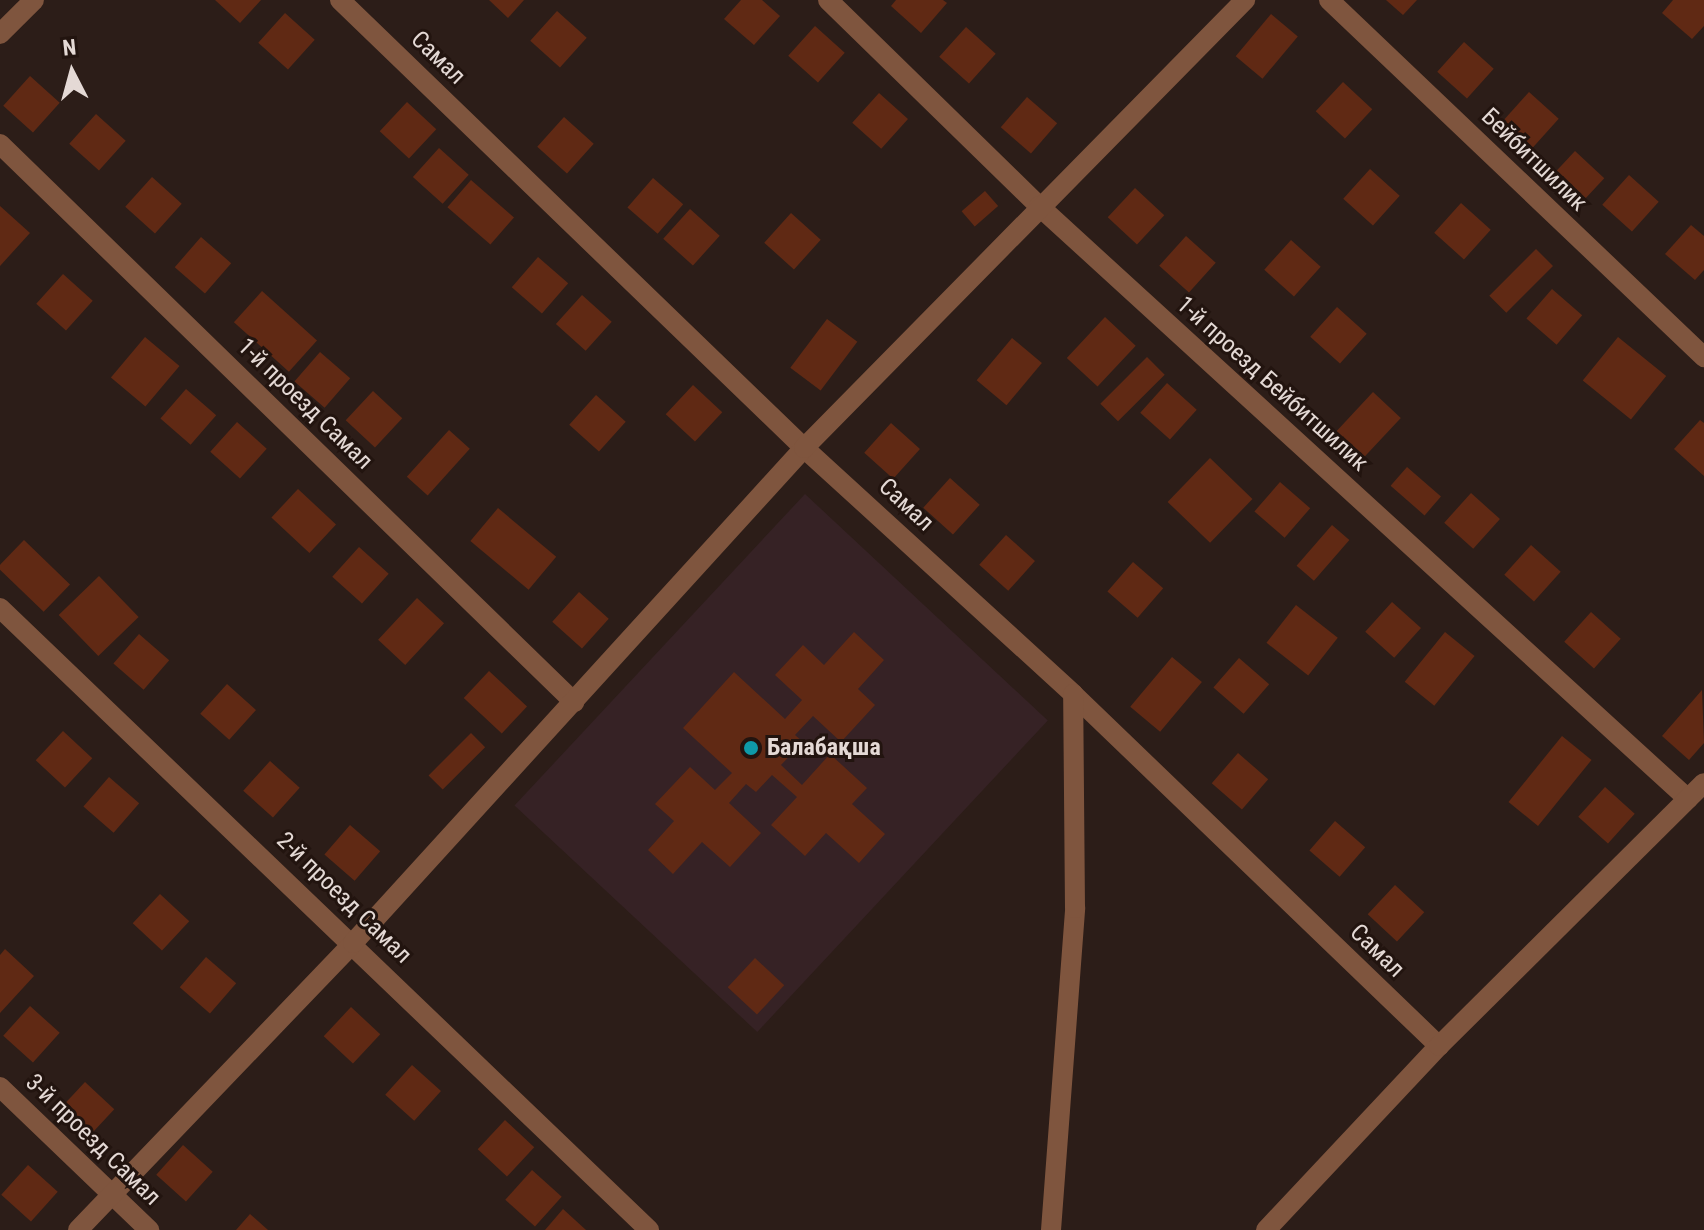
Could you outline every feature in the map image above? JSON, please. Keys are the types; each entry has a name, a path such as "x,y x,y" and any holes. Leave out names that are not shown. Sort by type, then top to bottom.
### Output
{"street":[{"path":"0,34 34,0"},
{"name":"Самал","path":"340,0 804,448 1073,694 1439,1046"},
{"name":"1-й проезд Бейбитшилик","path":"828,0 1039,206 1688,799"},
{"path":"78,1230 353,943 804,448 1245,0"},
{"name":"Бейбитшилик","path":"1329,0 1704,357"},
{"name":"1-й проезд Самал","path":"0,144 574,702"},
{"name":"2-й проезд Самал","path":"0,608 649,1230"},
{"path":"1051,1230 1075,908 1073,694"},
{"path":"1266,1230 1439,1046 1704,783"},
{"name":"3-й проезд Самал","path":"0,1087 149,1230"}],"shaded area":[{"path":"805,494 1048,720 757,1032 514,806"}],"building":[{"path":"215,0 261,0 240,23"},
{"path":"489,0 524,0 508,18"},
{"path":"741,0 762,0 780,16 754,45 724,19"},
{"path":"896,0 943,0 947,3 921,33 891,6"},
{"path":"1386,0 1417,0 1403,15"},
{"path":"1673,0 1704,0 1704,26 1692,39 1662,13"},
{"path":"557,11 587,38 560,67 530,41"},
{"path":"285,13 315,40 288,69 258,43"},
{"path":"1271,14 1298,36 1262,79 1236,56"},
{"path":"815,26 845,53 818,82 788,56"},
{"path":"966,27 996,54 969,83 939,57"},
{"path":"1464,42 1494,69 1467,98 1437,72"},
{"path":"30,76 60,103 33,132 3,106"},
{"path":"1343,82 1372,109 1345,139 1316,111"},
{"path":"1529,92 1559,119 1533,148 1503,121"},
{"path":"879,93 908,119 881,149 852,123"},
{"path":"1027,97 1057,123 1031,153 1001,127"},
{"path":"407,102 436,129 409,159 380,131"},
{"path":"96,114 126,141 99,170 69,144"},
{"path":"564,117 594,144 567,173 537,147"},
{"path":"439,148 469,175 443,204 413,177"},
{"path":"1575,151 1604,178 1577,208 1548,180"},
{"path":"1370,169 1400,196 1373,225 1343,199"},
{"path":"1629,175 1659,202 1632,231 1602,205"},
{"path":"152,177 182,204 155,233 125,207"},
{"path":"653,178 683,204 658,234 627,207"},
{"path":"471,180 514,217 490,245 447,207"},
{"path":"1135,188 1164,215 1137,245 1108,217"},
{"path":"985,191 998,206 975,226 962,211"},
{"path":"1461,203 1491,230 1464,259 1434,233"},
{"path":"0,206 30,233 0,266"},
{"path":"690,209 720,236 693,265 663,239"},
{"path":"791,213 821,240 794,269 764,243"},
{"path":"1691,225 1704,236 1704,270 1695,280 1665,254"},
{"path":"1186,236 1216,263 1189,292 1159,266"},
{"path":"201,237 231,263 205,293 175,267"},
{"path":"1291,240 1321,267 1294,296 1264,270"},
{"path":"1536,249 1553,266 1506,313 1489,296"},
{"path":"538,257 568,283 542,313 512,287"},
{"path":"63,274 93,301 66,330 36,304"},
{"path":"1552,289 1582,315 1557,345 1526,318"},
{"path":"262,291 317,341 289,372 234,322"},
{"path":"582,295 612,322 586,351 556,324"},
{"path":"1337,307 1367,334 1340,363 1310,337"},
{"path":"1105,317 1136,346 1098,387 1067,358"},
{"path":"827,319 857,342 821,391 790,368"},
{"path":"145,337 179,366 145,407 111,378"},
{"path":"1618,337 1666,376 1631,420 1583,381"},
{"path":"1012,338 1042,363 1007,405 977,380"},
{"path":"320,352 350,378 325,408 294,381"},
{"path":"1147,357 1165,375 1118,421 1100,404"},
{"path":"1167,383 1197,410 1170,439 1140,413"},
{"path":"693,385 722,412 695,442 666,414"},
{"path":"186,389 216,415 191,445 160,418"},
{"path":"373,391 402,418 375,448 346,420"},
{"path":"1373,392 1401,418 1361,461 1333,435"},
{"path":"596,395 626,422 599,451 569,425"},
{"path":"1700,420 1704,423 1704,476 1674,449"},
{"path":"237,422 267,449 240,478 210,452"},
{"path":"891,423 920,449 893,479 864,453"},
{"path":"449,430 470,449 428,496 407,477"},
{"path":"1210,458 1252,499 1210,543 1168,502"},
{"path":"1407,467 1441,497 1425,515 1391,486"},
{"path":"950,478 980,505 953,534 923,508"},
{"path":"1280,482 1310,508 1285,538 1254,511"},
{"path":"298,489 336,524 309,553 271,518"},
{"path":"1471,493 1500,519 1473,549 1444,523"},
{"path":"498,508 556,557 529,590 470,541"},
{"path":"1332,525 1349,540 1314,581 1297,566"},
{"path":"1006,535 1035,561 1008,591 979,565"},
{"path":"24,540 70,584 44,612 0,570 0,565"},
{"path":"1531,545 1561,572 1534,601 1504,575"},
{"path":"359,547 389,574 362,603 332,577"},
{"path":"1133,562 1163,588 1138,618 1107,591"},
{"path":"99,576 139,617 98,656 59,615"},
{"path":"579,592 609,619 582,648 552,622"},
{"path":"417,598 444,623 405,665 378,640"},
{"path":"1392,602 1421,628 1394,658 1365,632"},
{"path":"1296,605 1338,638 1308,675 1266,643"},
{"path":"1591,612 1621,639 1594,668 1564,642"},
{"name":"Балабақша","path":"854,632 884,660 858,689 875,705 841,742 813,716 795,735 803,742 781,765 802,785 830,754 867,788 852,804 885,834 859,863 826,833 805,856 771,825 797,797 772,775 756,792 746,784 729,803 761,833 730,867 702,842 673,874 648,850 674,821 655,804 690,767 715,790 732,773 683,728 734,672 785,719 802,700 775,675 803,645 824,665"},
{"path":"1445,632 1475,656 1434,706 1405,682"},
{"path":"139,634 169,660 144,690 113,663"},
{"path":"1172,657 1202,682 1160,732 1130,707"},
{"path":"1239,658 1269,684 1244,714 1213,687"},
{"path":"489,671 527,706 502,734 464,698"},
{"path":"227,684 256,710 229,740 200,714"},
{"path":"1702,690 1704,743 1689,760 1662,736"},
{"path":"63,731 92,758 65,788 36,760"},
{"path":"471,733 485,747 443,790 429,775"},
{"path":"1562,736 1592,760 1538,826 1509,802"},
{"path":"1238,753 1268,779 1242,809 1212,783"},
{"path":"270,761 300,788 273,817 243,791"},
{"path":"109,777 139,803 114,833 83,806"},
{"path":"1605,787 1635,814 1608,843 1578,817"},
{"path":"1335,821 1365,847 1340,877 1309,850"},
{"path":"350,825 380,851 355,881 324,854"},
{"path":"1395,885 1424,912 1397,942 1368,914"},
{"path":"160,894 189,921 162,951 133,923"},
{"path":"5,949 34,976 0,1013 0,955"},
{"path":"206,957 236,983 210,1013 180,987"},
{"path":"755,958 784,985 757,1015 728,987"},
{"path":"30,1006 60,1033 33,1062 3,1036"},
{"path":"351,1007 380,1034 353,1064 324,1036"},
{"path":"412,1065 441,1091 414,1121 385,1095"},
{"path":"85,1082 114,1109 87,1139 58,1111"},
{"path":"505,1120 534,1147 507,1177 478,1149"},
{"path":"183,1145 213,1172 186,1201 156,1175"},
{"path":"28,1165 58,1192 31,1221 1,1195"},
{"path":"532,1170 562,1197 535,1226 505,1200"},
{"path":"563,1209 586,1230 545,1230"},
{"path":"250,1214 268,1230 236,1230"}],"place":[{"name":"Балабақша","path":"751,748"}]}
